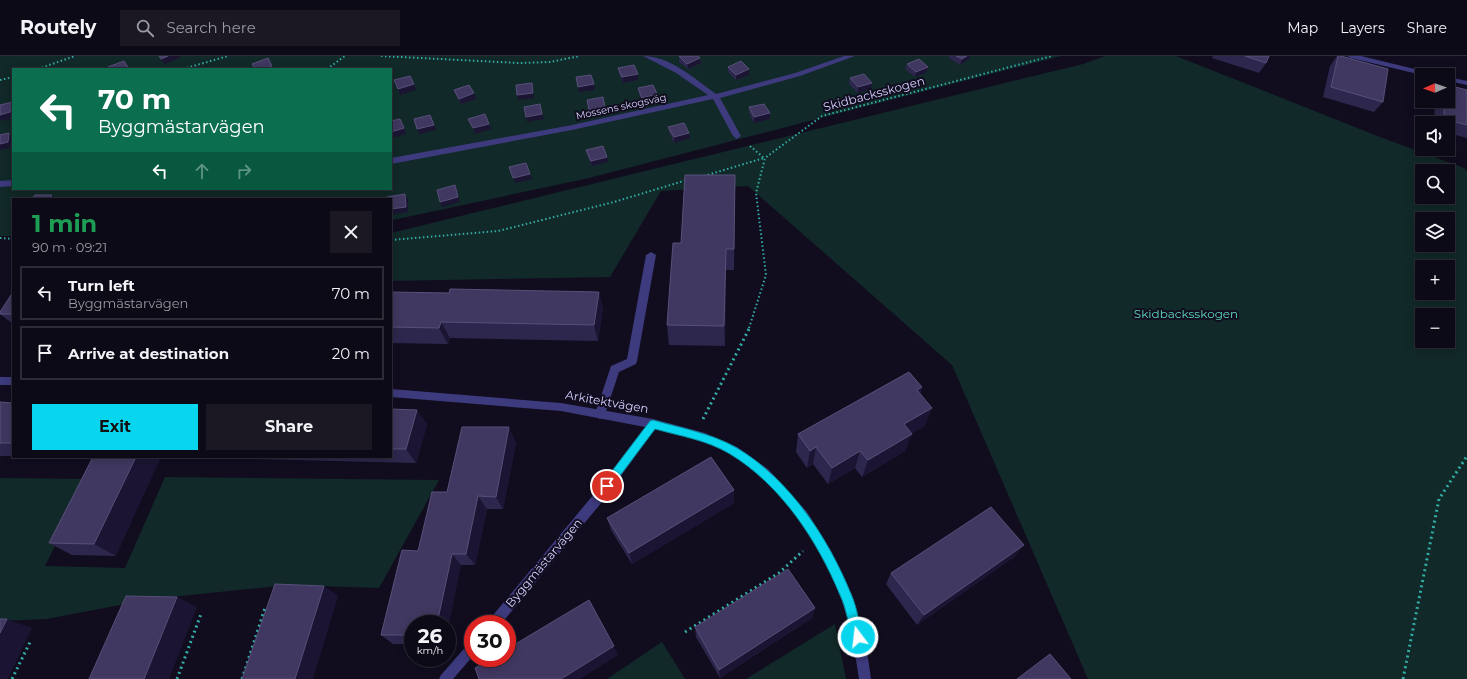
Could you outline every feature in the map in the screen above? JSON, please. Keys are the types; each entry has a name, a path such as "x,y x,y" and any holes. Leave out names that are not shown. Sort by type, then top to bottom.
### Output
{"street":[{"path":"647,56 679,71 716,97 737,136"},
{"name":"Mossens skogsväg","path":"392,161 532,136 716,97 814,70 851,56"},
{"path":"1352,56 1415,71"},
{"path":"1455,81 1467,84"},
{"path":"0,184 12,183"},
{"path":"600,414 616,369 632,361 651,254"},
{"path":"0,381 12,381"},
{"name":"Arkitektvägen","path":"392,393 561,407 653,424 695,435 732,450 764,472 802,516 827,555 846,596 862,651 865,679"},
{"name":"Byggmästarvägen","path":"500,615 598,498 653,424"},
{"path":"445,679 464,657"}],"path":[{"path":"41,68 75,56"},
{"path":"186,68 228,56"},
{"path":"327,68 345,56"},
{"path":"381,56 523,63 560,61 580,56"},
{"name":"Skidbacksskogen","path":"765,158 822,116 1052,56"},
{"path":"0,80 12,77"},
{"path":"699,177 765,158"},
{"path":"695,435 749,329 766,275 756,193 765,158"},
{"path":"392,240 498,231 614,202 692,178"},
{"path":"0,238 12,239"},
{"path":"1403,679 1439,499 1467,456"},
{"path":"685,632 779,573 816,538"},
{"path":"242,679 265,608"},
{"path":"177,679 201,614"},
{"path":"12,679 31,640"}],"green space":[{"path":"0,56 1061,56 589,178 393,220 392,198 12,198 12,236 0,236"},
{"name":"Skidbacksskogen","path":"1105,56 1176,56 1415,150 1415,156 1431,156 1453,164 1415,164 1415,204 1455,204 1455,165 1464,168 1467,171 1467,679 1088,679 952,365 748,186 661,191 610,277 392,281 392,233 1083,64"},
{"path":"165,477 439,480 379,588 289,585 151,599 47,619 0,621 0,478 88,479 45,566 125,568"},
{"path":"835,624 846,679 746,679"},
{"path":"662,642 685,679 607,679"}],"building":[{"path":"159,56 168,56 161,59"},
{"path":"679,56 698,56 700,58 687,64"},
{"path":"956,56 967,56 962,59"},
{"path":"1245,56 1269,56 1266,63"},
{"path":"1338,56 1388,69 1383,102 1331,87"},
{"path":"268,58 272,66 267,68 254,68 252,64"},
{"path":"919,59 928,67 916,72 907,64"},
{"path":"124,61 128,68 108,68"},
{"path":"741,61 749,69 736,75 728,67"},
{"path":"634,65 638,74 622,77 618,68"},
{"path":"864,74 872,83 858,87 850,78"},
{"path":"591,75 594,84 578,87 576,77"},
{"path":"410,76 414,84 398,89 394,80"},
{"path":"532,83 533,93 517,95 516,85"},
{"path":"469,85 474,93 459,99 454,90"},
{"path":"653,85 657,94 642,98 638,88"},
{"path":"1455,87 1467,90 1467,125 1455,122 1455,116 1444,116 1444,108 1455,108"},
{"path":"603,97 605,107 589,110 587,100"},
{"path":"12,102 12,111 0,115 0,105"},
{"path":"540,104 542,114 526,117 524,107"},
{"path":"764,104 770,113 754,117 749,107"},
{"path":"485,114 489,124 473,128 468,119"},
{"path":"430,115 434,125 417,129 414,119"},
{"path":"400,119 404,128 392,132 392,121"},
{"path":"684,123 689,133 674,137 668,127"},
{"path":"9,133 8,142 0,144 0,135"},
{"path":"603,146 607,157 591,161 586,150"},
{"path":"526,163 530,174 513,178 509,167"},
{"path":"685,175 735,175 734,249 726,249 724,326 667,325 673,243 681,243"},
{"path":"455,185 458,197 440,202 437,190"},
{"path":"405,194 406,207 392,209 392,198 387,197"},
{"path":"35,195 52,195 50,198 32,198"},
{"path":"450,289 599,292 594,325 441,322 439,328 392,327 392,292 449,293"},
{"path":"12,294 12,314 0,314"},
{"path":"909,372 922,387 917,390 932,408 904,424 912,434 868,460 860,451 832,468 816,447 810,451 798,434"},
{"path":"0,402 12,403 12,443 0,443"},
{"path":"392,409 417,410 406,449 392,449"},
{"path":"462,427 509,427 496,497 478,496 466,554 452,554 439,615 404,615 404,635 381,635 402,550 418,551 432,492 447,492"},
{"path":"711,457 734,490 629,553 607,518"},
{"path":"92,458 136,458 94,544 49,543"},
{"path":"991,507 1024,545 924,615 891,573"},
{"path":"788,569 815,608 719,670 695,627"},
{"path":"275,584 324,586 295,679 242,679"},
{"path":"126,596 177,597 144,679 89,679"},
{"path":"589,600 614,646 561,679 479,679 475,668 477,667 516,667 516,644"},
{"path":"0,619 7,619 0,633"},
{"path":"1050,654 1071,679 1017,679"}],"route":[{"path":"607,486 653,424 705,438 732,450 764,472 802,516 827,555 846,596 858,637"}]}
